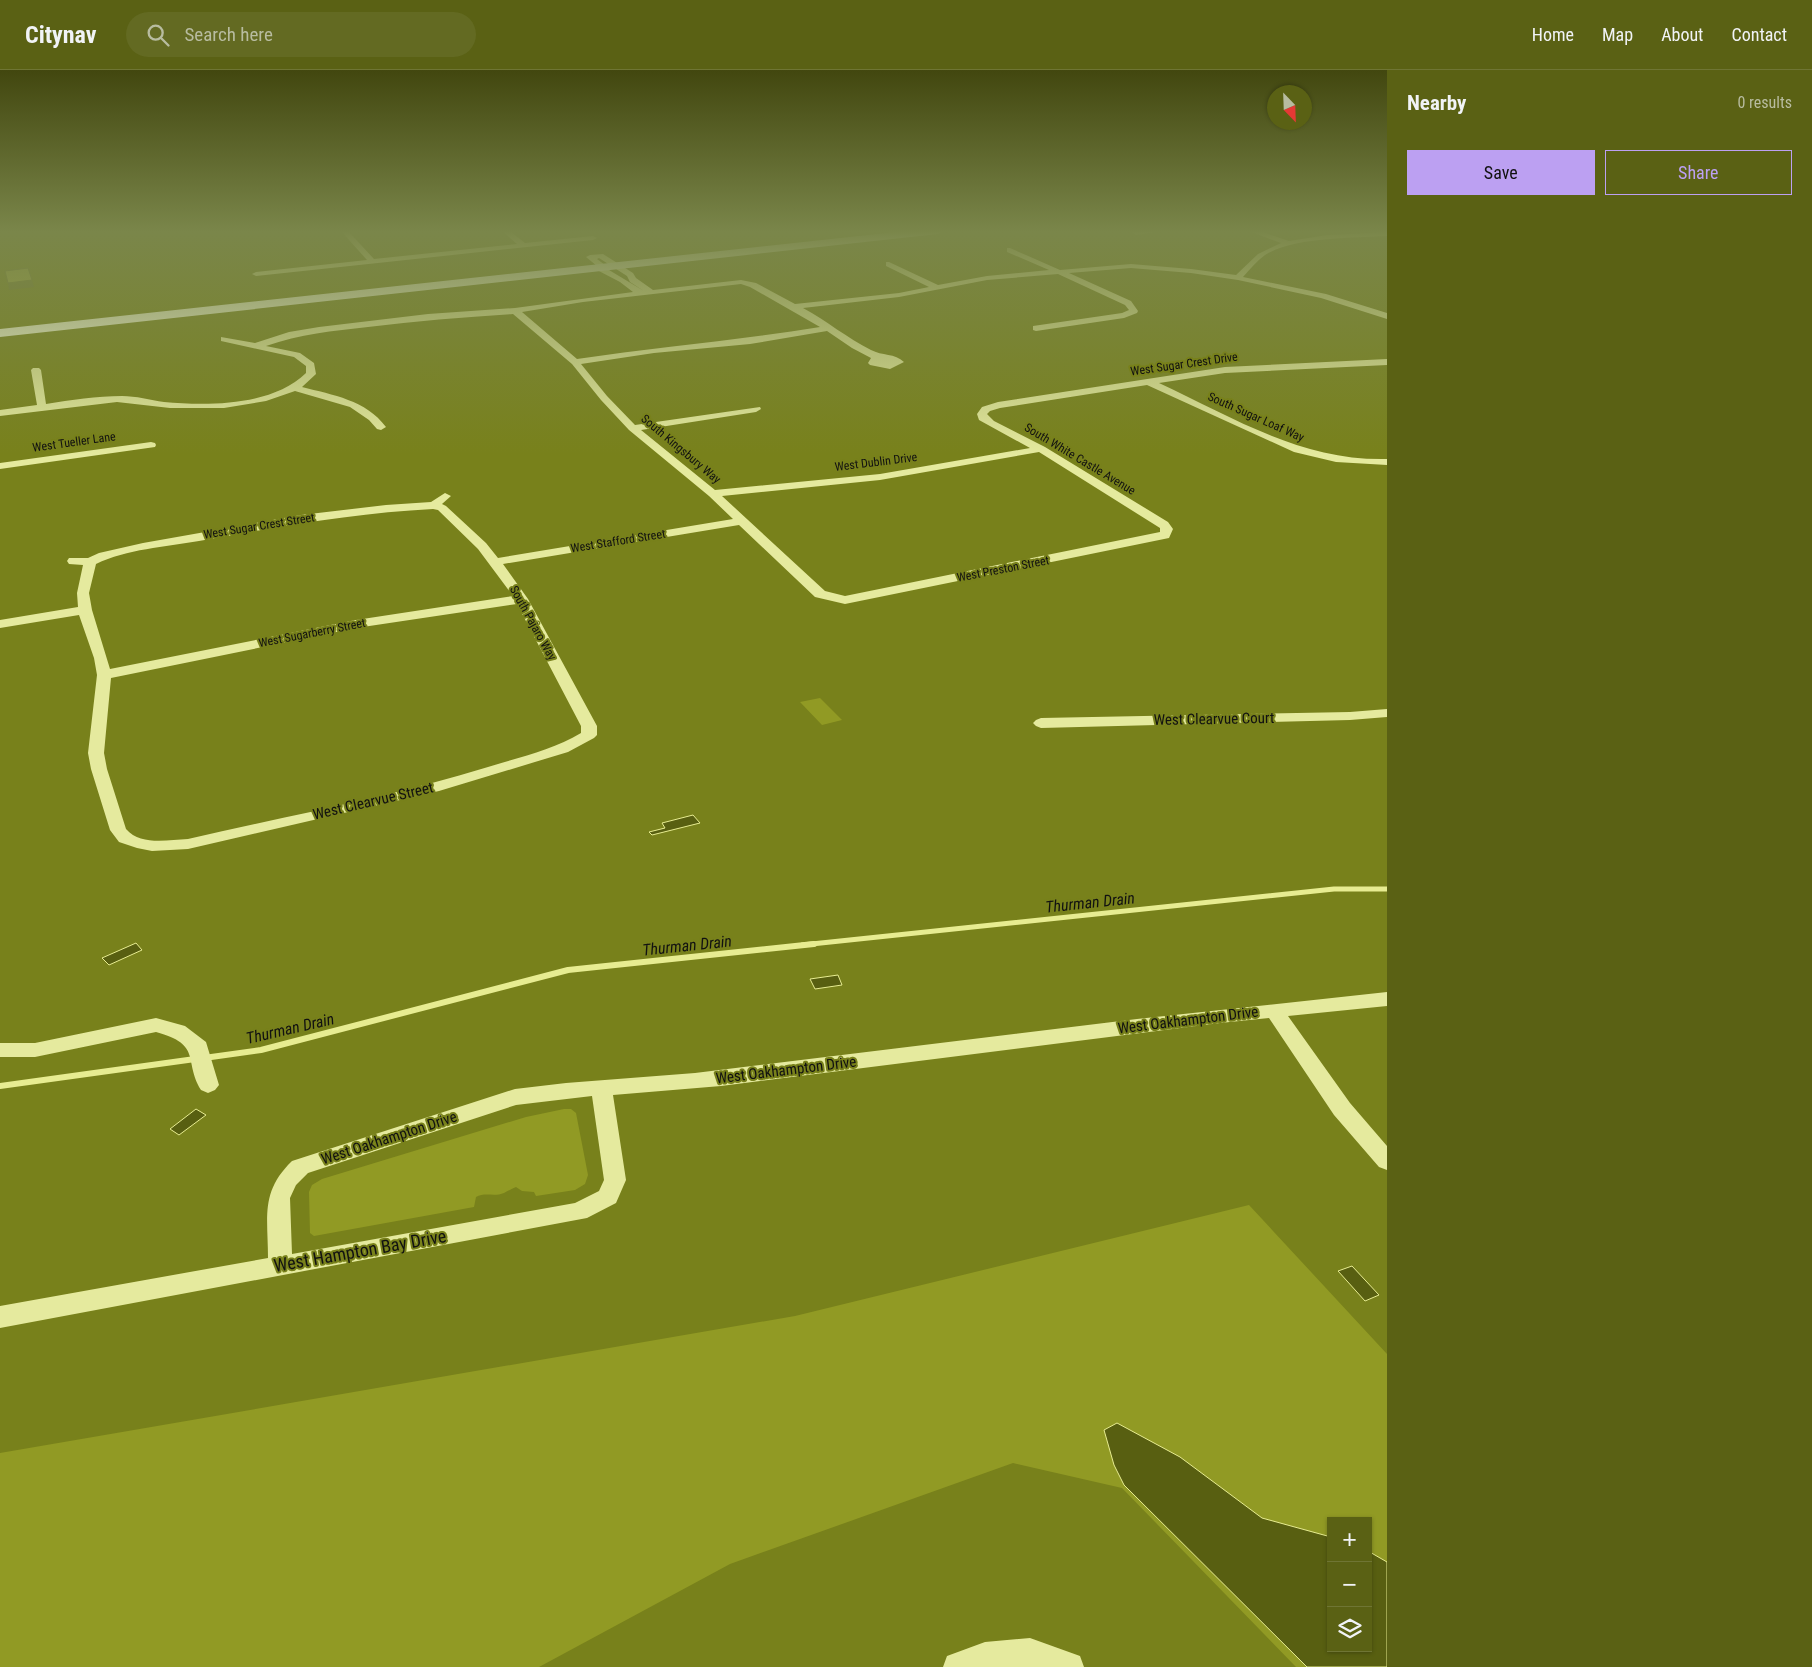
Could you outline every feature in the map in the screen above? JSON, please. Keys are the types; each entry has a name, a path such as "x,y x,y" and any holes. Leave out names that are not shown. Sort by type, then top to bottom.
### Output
{"main road":[{"path":"0,333 199,306"}],"street":[{"path":"256,346 292,334 319,330 428,317 515,311 553,306"},
{"path":"791,306 830,328 854,345 879,358"},
{"path":"794,307 807,306"},
{"path":"1036,328 1124,315 1134,311 1130,306"},
{"path":"1353,306 1387,316"},
{"name":"South Kingsbury Way","path":"515,311 535,326 575,362 604,398 633,428 713,494 820,594 836,598"},
{"path":"575,362 654,350 750,341 830,328"},
{"path":"0,413 120,399 175,406 215,406 254,401 294,388 311,374 312,368 309,362 297,355 224,339"},
{"name":"West Sugar Crest Drive","path":"986,409 998,405 1233,369 1387,362"},
{"path":"36,370 42,408"},
{"name":"South Sugar Loaf Way","path":"1149,382 1286,446 1316,455 1358,462 1387,462"},
{"path":"294,388 359,408 375,419 381,427"},
{"path":"633,428 756,409"},
{"name":"South White Castle Avenue","path":"986,409 982,414 983,418 990,423 1041,450 1164,525 1167,528 1166,532"},
{"name":"West Tueller Lane","path":"0,466 151,445"},
{"name":"West Dublin Drive","path":"713,494 880,476 1041,450"},
{"path":"434,505 445,496"},
{"name":"West Sugar Crest Street","path":"73,561 90,562 103,556 249,527 386,508 434,505"},
{"name":"South Pajaro Way","path":"434,505 442,508 461,525 494,562 521,599 589,726 588,735"},
{"name":"West Stafford Street","path":"494,562 742,521"},
{"name":"West Preston Street","path":"836,598 855,599 1140,542 1159,538 1165,535 1166,532"},
{"path":"90,562 83,593 85,610 104,675"},
{"name":"West Sugarberry Street","path":"104,675 365,622 521,599"},
{"path":"0,624 85,610"},
{"name":"West Clearvue Street","path":"104,675 96,753 99,769 118,830 125,838 152,846 188,844 443,785 541,755 577,742 588,735"},
{"name":"West Clearvue Court","path":"1041,723 1350,716 1387,713"},
{"name":"West Oakhampton Drive","path":"280,1266 279,1198 287,1180 300,1167 515,1097 550,1091 706,1080 1274,1010 1387,999"},
{"path":"1274,1010 1342,1109 1387,1161"},
{"path":"0,1050 35,1050 156,1025 178,1031 199,1047 208,1085"},
{"name":"West Hampton Bay Drive","path":"0,1317 579,1212 608,1197 615,1180 601,1088"},
{"path":"958,1667 985,1657 1030,1653 1069,1667"}],"shaded area":[{"path":"820,698 842,720 822,725 800,702"},
{"path":"693,815 700,823 652,835 649,832 665,828 662,823"},
{"path":"136,943 142,950 109,965 102,958"},
{"path":"838,975 842,985 815,989 810,979"},
{"path":"196,1109 206,1115 179,1135 170,1129"},
{"path":"571,1109 576,1113 588,1175 585,1184 575,1190 536,1196 534,1192 522,1191 516,1187 501,1194 476,1197 474,1207 314,1236 310,1233 309,1192 312,1185 322,1179 526,1117"},
{"path":"1249,1205 1387,1354 1387,1667 1296,1667 1122,1488 1013,1463 730,1564 539,1667 0,1667 0,1453 795,1316"},
{"path":"1352,1266 1379,1295 1365,1301 1338,1271"},
{"path":"1117,1423 1180,1457 1262,1518 1327,1536 1327,1652 1372,1652 1372,1553 1387,1562 1387,1667 1307,1667 1124,1485 1114,1465 1104,1430"}],"waterway":[{"name":"Thurman Drain","path":"802,945 1334,889 1387,889"},
{"name":"Thurman Drain","path":"204,1058 261,1050 568,970 814,944"},
{"name":"Thurman Drain","path":"0,1086 195,1059"}]}
